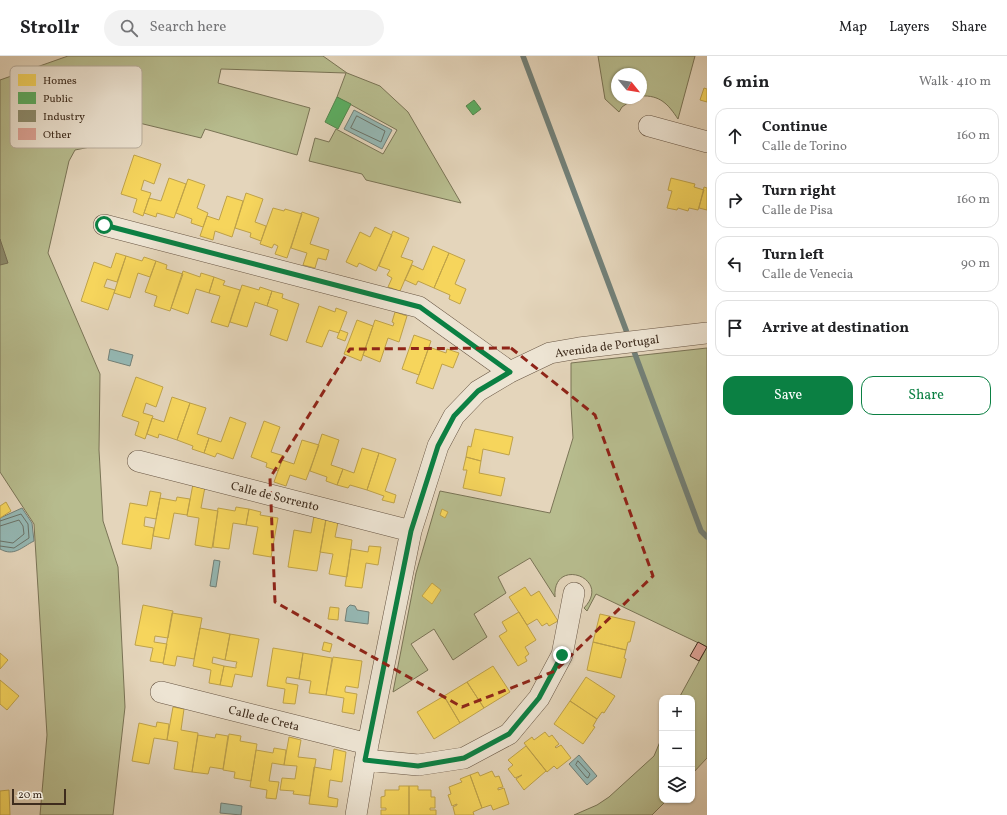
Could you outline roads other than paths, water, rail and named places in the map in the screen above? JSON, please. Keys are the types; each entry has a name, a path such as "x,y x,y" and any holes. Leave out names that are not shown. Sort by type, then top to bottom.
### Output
{"street":[{"path":"649,126 707,142"},
{"path":"104,225 420,307 510,372"},
{"name":"Avenida de Portugal","path":"356,815 411,531 438,446 454,416 478,391 510,372 550,353 579,348 707,333"},
{"name":"Calle de Sorrento","path":"138,461 411,531"},
{"name":"Calle de Creta","path":"161,692 418,766 464,758 509,734 539,698 562,655 574,593"}],"water":[{"path":"354,110 392,130 382,149 344,129"},
{"path":"110,349 133,355 130,366 108,360"},
{"path":"22,508 32,523 34,541 14,552 0,549 0,518"},
{"path":"214,560 220,561 216,587 210,586"},
{"path":"350,605 355,606 357,610 369,612 368,624 345,621 347,608"},
{"path":"579,755 597,776 587,785 569,764"},
{"path":"221,803 242,806 241,815 220,813"}],"waterway":[{"path":"523,56 629,338"},
{"path":"632,346 701,531 707,537"}]}
